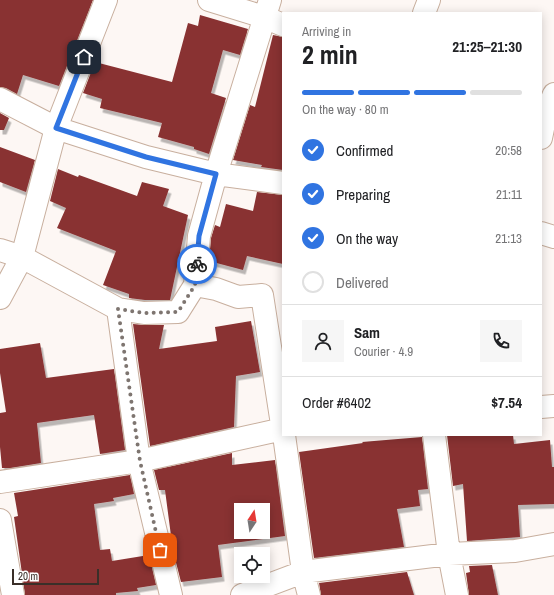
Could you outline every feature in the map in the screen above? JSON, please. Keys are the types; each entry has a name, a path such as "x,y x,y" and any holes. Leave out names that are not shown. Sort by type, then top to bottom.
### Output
{"street":[{"path":"0,298 22,256 56,128 106,0"},
{"path":"0,250 22,256 118,309 144,313 178,312 195,285 199,236 216,174 272,14 209,0"},
{"path":"424,12 429,0"},
{"path":"542,134 554,94"},
{"path":"0,99 56,128 146,157 216,174 282,183"},
{"path":"542,234 554,237"},
{"path":"195,285 216,289 238,297 262,295 282,424"},
{"path":"118,309 140,461 171,595"},
{"path":"542,407 554,406"},
{"path":"0,482 140,461 282,430"},
{"path":"284,436 304,572 309,595"},
{"path":"434,436 449,554 457,595"},
{"path":"0,520 14,595"},
{"path":"242,595 304,572 449,554 516,551 554,544"}],"building":[{"path":"0,0 93,0 59,86 23,75 17,94 6,88 0,87"},
{"path":"200,15 248,29 240,55 223,50 211,93 226,98 209,154 194,149 194,147 158,137 162,123 100,108 102,99 83,93 95,62 172,82 188,23 198,26"},
{"path":"273,35 282,37 282,170 261,167 262,165 233,160 250,105 255,107"},
{"path":"0,113 9,118 4,130 0,130"},
{"path":"0,147 35,160 26,192 0,182"},
{"path":"58,169 137,196 142,182 169,189 163,206 188,215 170,300 145,300 129,298 129,294 103,285 116,251 57,228 66,208 50,201"},
{"path":"257,192 282,195 282,264 247,256 243,270 209,261 211,238 215,225 220,227 226,204 253,211"},
{"path":"251,321 260,372 236,376 234,427 150,446 133,324 164,325 159,349 217,341 215,327"},
{"path":"40,343 46,378 114,369 125,450 100,454 94,415 37,423 41,463 2,468 0,447 0,413 6,412 0,373 0,349"},
{"path":"447,436 513,436 514,444 550,440 552,467 554,467 554,504 518,505 520,537 467,541 463,484 453,486"},
{"path":"422,437 428,489 418,490 420,506 397,509 404,547 314,558 299,452 363,443 362,442"},
{"path":"232,453 232,465 275,460 285,536 270,538 270,503 234,503 234,539 263,539 218,545 222,577 181,582 173,551 165,490 159,490 154,470"},
{"path":"130,475 134,494 113,498 114,501 94,504 100,550 110,549 112,561 149,555 156,585 137,588 138,591 116,593 116,595 25,595 14,517 18,516 14,493"},
{"path":"492,565 498,595 469,595 466,573 470,572 469,566"},
{"path":"407,572 414,595 321,595 319,583"}],"way so far":[{"path":"160,550 140,461 118,309 144,313 178,312 195,285 197,264"}],"route":[{"path":"84,57 56,128 146,157 216,174 199,236 197,264"}]}
